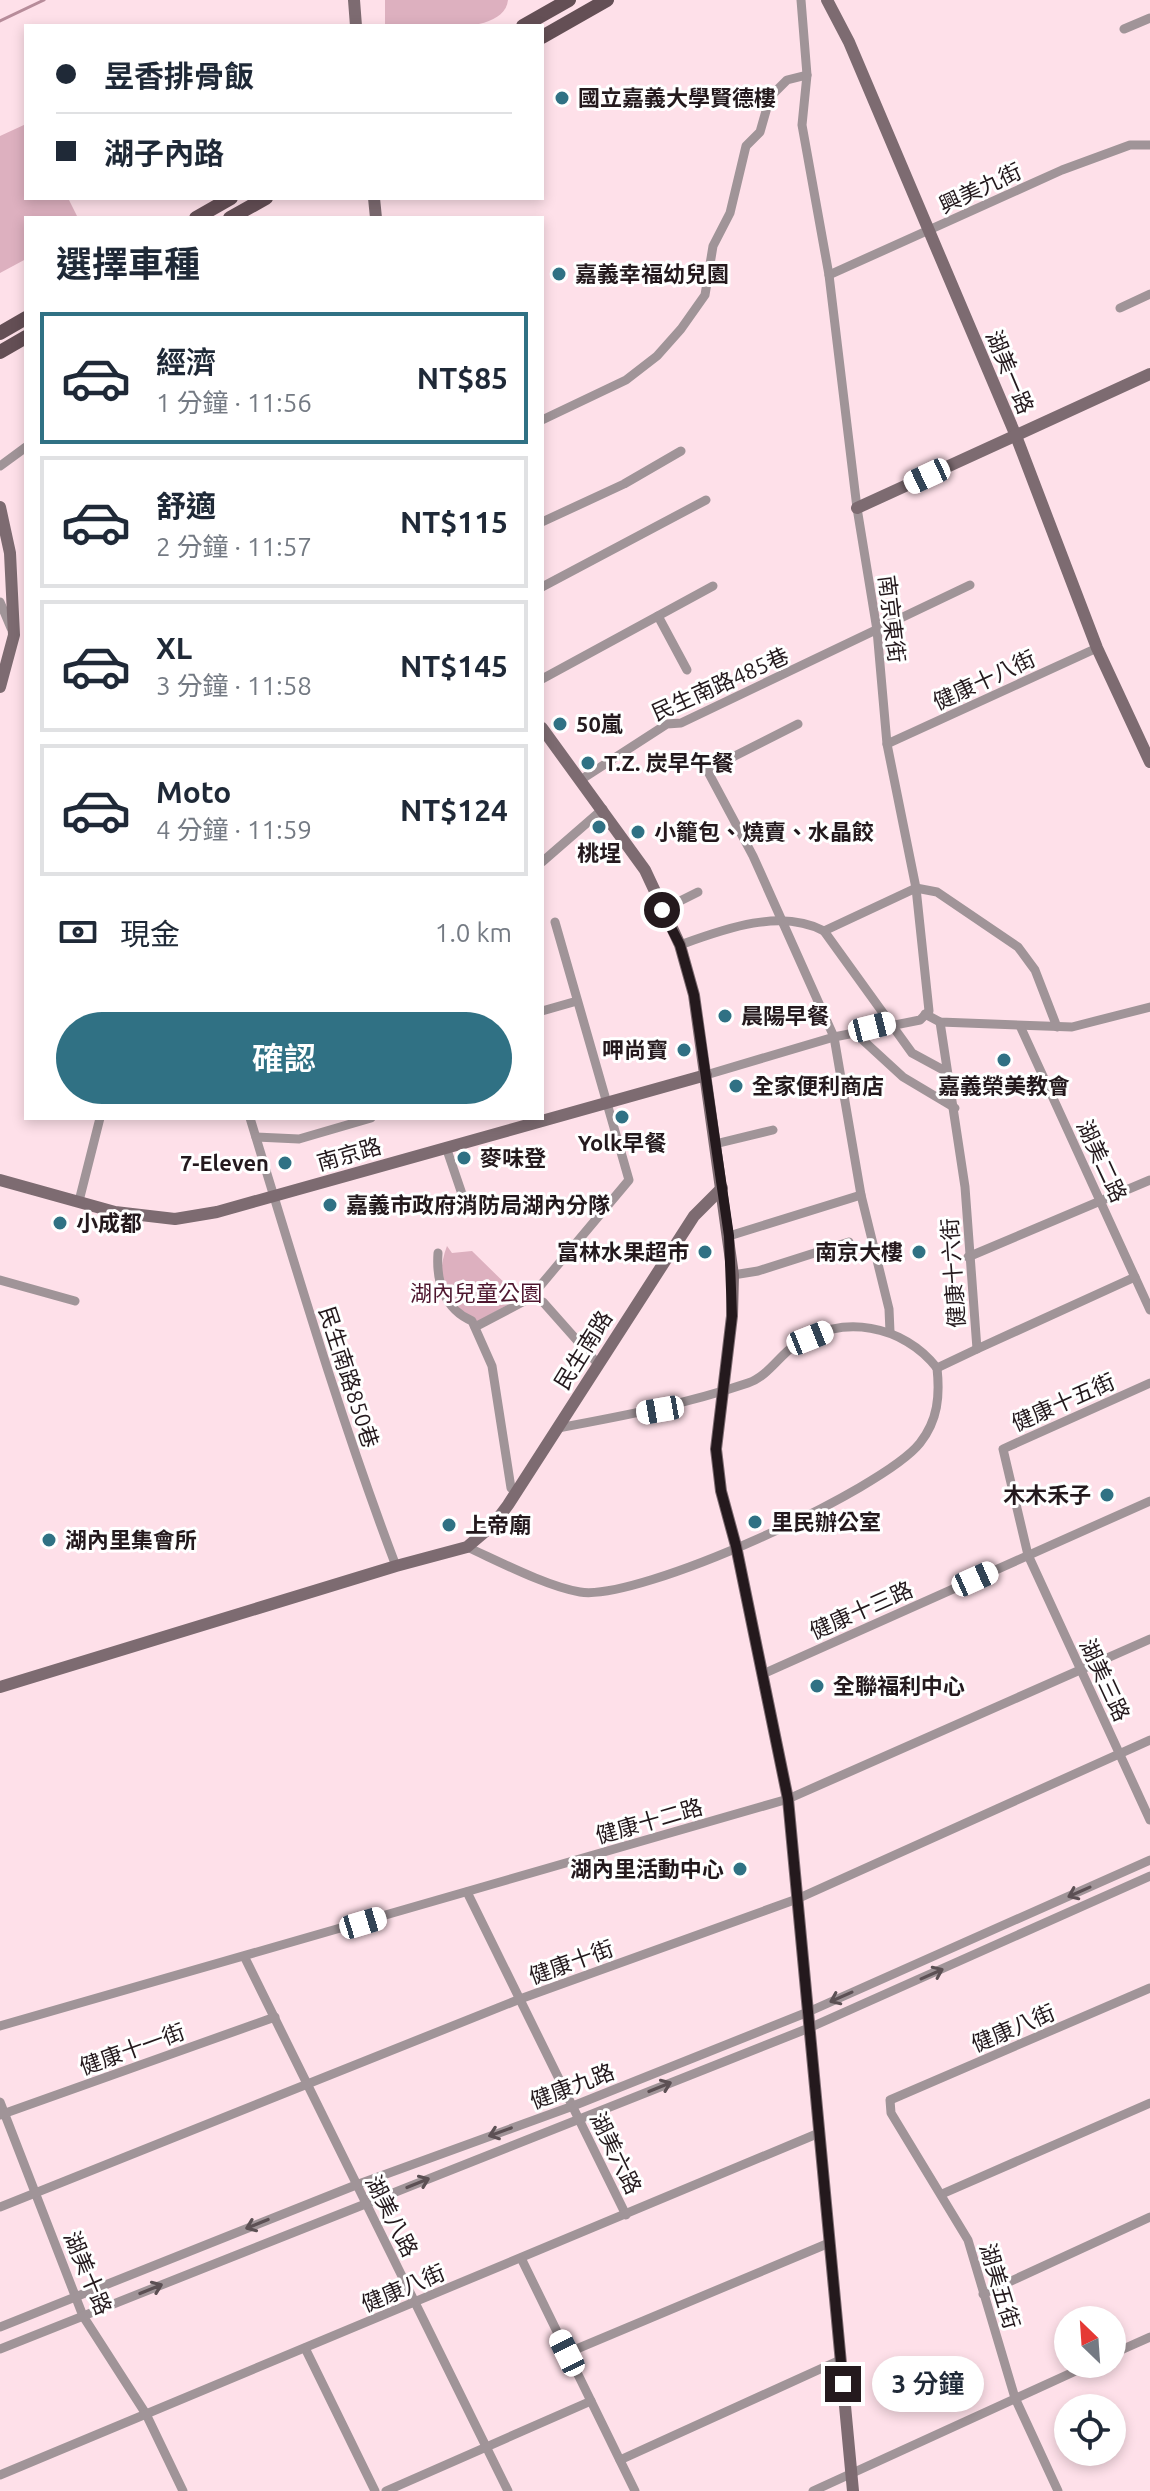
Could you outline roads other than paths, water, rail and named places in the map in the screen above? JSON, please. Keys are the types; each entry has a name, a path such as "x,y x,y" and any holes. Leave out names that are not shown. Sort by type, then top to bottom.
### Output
{"main road":[{"path":"527,24 569,0"},
{"path":"544,36 607,0"},
{"path":"200,216 228,200"},
{"path":"234,216 262,200"},
{"path":"0,333 24,319"},
{"path":"0,352 24,338"}],"street":[{"path":"354,0 356,24"},
{"name":"南京東街","path":"801,0 807,75 802,125 829,275 857,508 877,630 887,744 916,888 929,1011 925,1014"},
{"name":"湖美一路","path":"827,0 849,42 1016,436 1097,648 1150,762"},
{"path":"1124,29 1150,18"},
{"path":"544,419 626,380 657,356 681,329 705,295 713,246 730,213 746,146 760,132 770,97 787,80 807,75"},
{"name":"興美九街","path":"829,275 1062,170 1130,145 1150,145"},
{"path":"1120,308 1150,294"},
{"path":"857,508 1150,374"},
{"path":"0,466 24,448"},
{"path":"544,521 624,484 681,451"},
{"path":"544,586 706,500"},
{"path":"0,507 10,553 14,635 0,687"},
{"name":"民生南路485巷","path":"582,779 667,724 681,723 970,585"},
{"path":"544,678 713,586"},
{"path":"0,602 14,635"},
{"path":"658,616 687,670"},
{"name":"健康十八街","path":"887,744 1097,648"},
{"path":"798,724 707,770 784,921 834,1037 861,1195 889,1309 890,1332"},
{"path":"544,731 645,870 680,945 694,995 733,1275 732,1316 716,1449 721,1491 736,1546 788,1799 853,2491"},
{"path":"544,860 603,809"},
{"path":"824,931 916,888 937,892 1018,947 1035,970 1057,1027"},
{"path":"662,910 698,892"},
{"path":"680,945 724,929 784,921 802,921 824,931 912,1053 947,1072"},
{"path":"475,1327 530,1298 629,1180 555,922"},
{"path":"544,1010 577,1001"},
{"path":"706,1075 834,1037 890,1023 920,1020 925,1014 940,1022 1021,1028 1072,1027 1150,1007"},
{"name":"健康十六街","path":"940,1022 955,1108 977,1349 1135,1277"},
{"name":"湖美二路","path":"1021,1028 1150,1310"},
{"path":"854,1032 903,1077 955,1108"},
{"name":"南京路","path":"544,1119 706,1075"},
{"path":"79,1201 99,1120"},
{"name":"民生南路850巷","path":"251,1120 276,1196 313,1329 396,1566"},
{"path":"256,1137 299,1139 364,1120"},
{"name":"南京路","path":"0,1180 115,1212 175,1219 276,1196 539,1120"},
{"path":"715,1144 773,1130"},
{"path":"446,1147 462,1194"},
{"path":"968,1257 1150,1180"},
{"name":"民生南路","path":"0,1687 467,1547 493,1525 694,1216 722,1188"},
{"path":"729,1236 861,1195"},
{"path":"733,1275 758,1271 849,1242"},
{"path":"438,1253 437,1273 444,1295 457,1315 472,1321 492,1366 511,1488 516,1492"},
{"path":"0,1280 75,1301"},
{"path":"530,1298 543,1302 598,1364"},
{"path":"467,1547 582,1593 642,1586 834,1503 904,1459 921,1442 938,1407 937,1368 916,1346 890,1332 856,1327 826,1332 795,1344 751,1383 722,1389 705,1398 660,1410 558,1428"},
{"path":"937,1368 977,1349"},
{"name":"健康十五街","path":"1028,1555 1003,1449 1150,1383"},
{"name":"健康十三路","path":"763,1674 1150,1501"},
{"name":"湖美三路","path":"1028,1555 1150,1820"},
{"name":"健康十二路","path":"0,2026 245,1958 788,1799 1150,1639"},
{"name":"健康十街","path":"0,2207 520,1999 797,1899 1150,1740"},
{"name":"健康九路","path":"0,2327 356,2185 573,2106 808,2012 1150,1860"},
{"path":"0,2349 809,2028 1150,1876"},
{"name":"湖美六路","path":"467,1892 626,2215"},
{"name":"湖美八路","path":"245,1958 508,2491"},
{"name":"健康八街","path":"890,2100 1150,1988"},
{"name":"健康十一街","path":"2,2114 275,2017"},
{"name":"湖美五街","path":"890,2100 891,2113 968,2240 1015,2398 1058,2491"},
{"name":"湖美十路","path":"0,2102 2,2114 37,2194 83,2316 146,2414 183,2491"},
{"path":"942,2194 1150,2103"},
{"name":"健康八街","path":"0,2475 819,2133"},
{"path":"983,2294 1150,2217"},
{"path":"567,2353 829,2243"},
{"path":"521,2258 635,2491"},
{"path":"1126,2348 1150,2337"},
{"path":"305,2348 375,2491"},
{"path":"620,2460 840,2360"},
{"path":"813,2491 1060,2378"},
{"path":"386,2491 591,2401"}],"waterway":[{"path":"0,21 44,0"}],"place":[{"name":"國立嘉義大學賢德樓","path":"562,98"},
{"name":"嘉義幸福幼兒園","path":"559,274"},
{"name":"50嵐","path":"560,724"},
{"name":"T.Z. 炭早午餐","path":"588,763"},
{"name":"桃埕","path":"599,827"},
{"name":"小籠包、燒賣、水晶餃","path":"638,832"},
{"name":"晨陽早餐","path":"725,1016"},
{"name":"呷尚寶","path":"684,1050"},
{"name":"嘉義榮美教會","path":"1004,1060"},
{"name":"全家便利商店","path":"736,1086"},
{"name":"Yolk早餐","path":"622,1117"},
{"name":"麥味登","path":"464,1158"},
{"name":"7-Eleven","path":"285,1163"},
{"name":"嘉義市政府消防局湖內分隊","path":"330,1205"},
{"name":"小成都","path":"60,1223"},
{"name":"富林水果超市","path":"705,1252"},
{"name":"南京大樓","path":"919,1252"},
{"name":"木木禾子","path":"1107,1495"},
{"name":"里民辦公室","path":"755,1522"},
{"name":"上帝廟","path":"449,1525"},
{"name":"湖內里集會所","path":"49,1540"},
{"name":"全聯福利中心","path":"817,1686"},
{"name":"湖內里活動中心","path":"740,1869"}],"park label":[{"name":"湖內兒童公園","path":"476,1293"}]}
